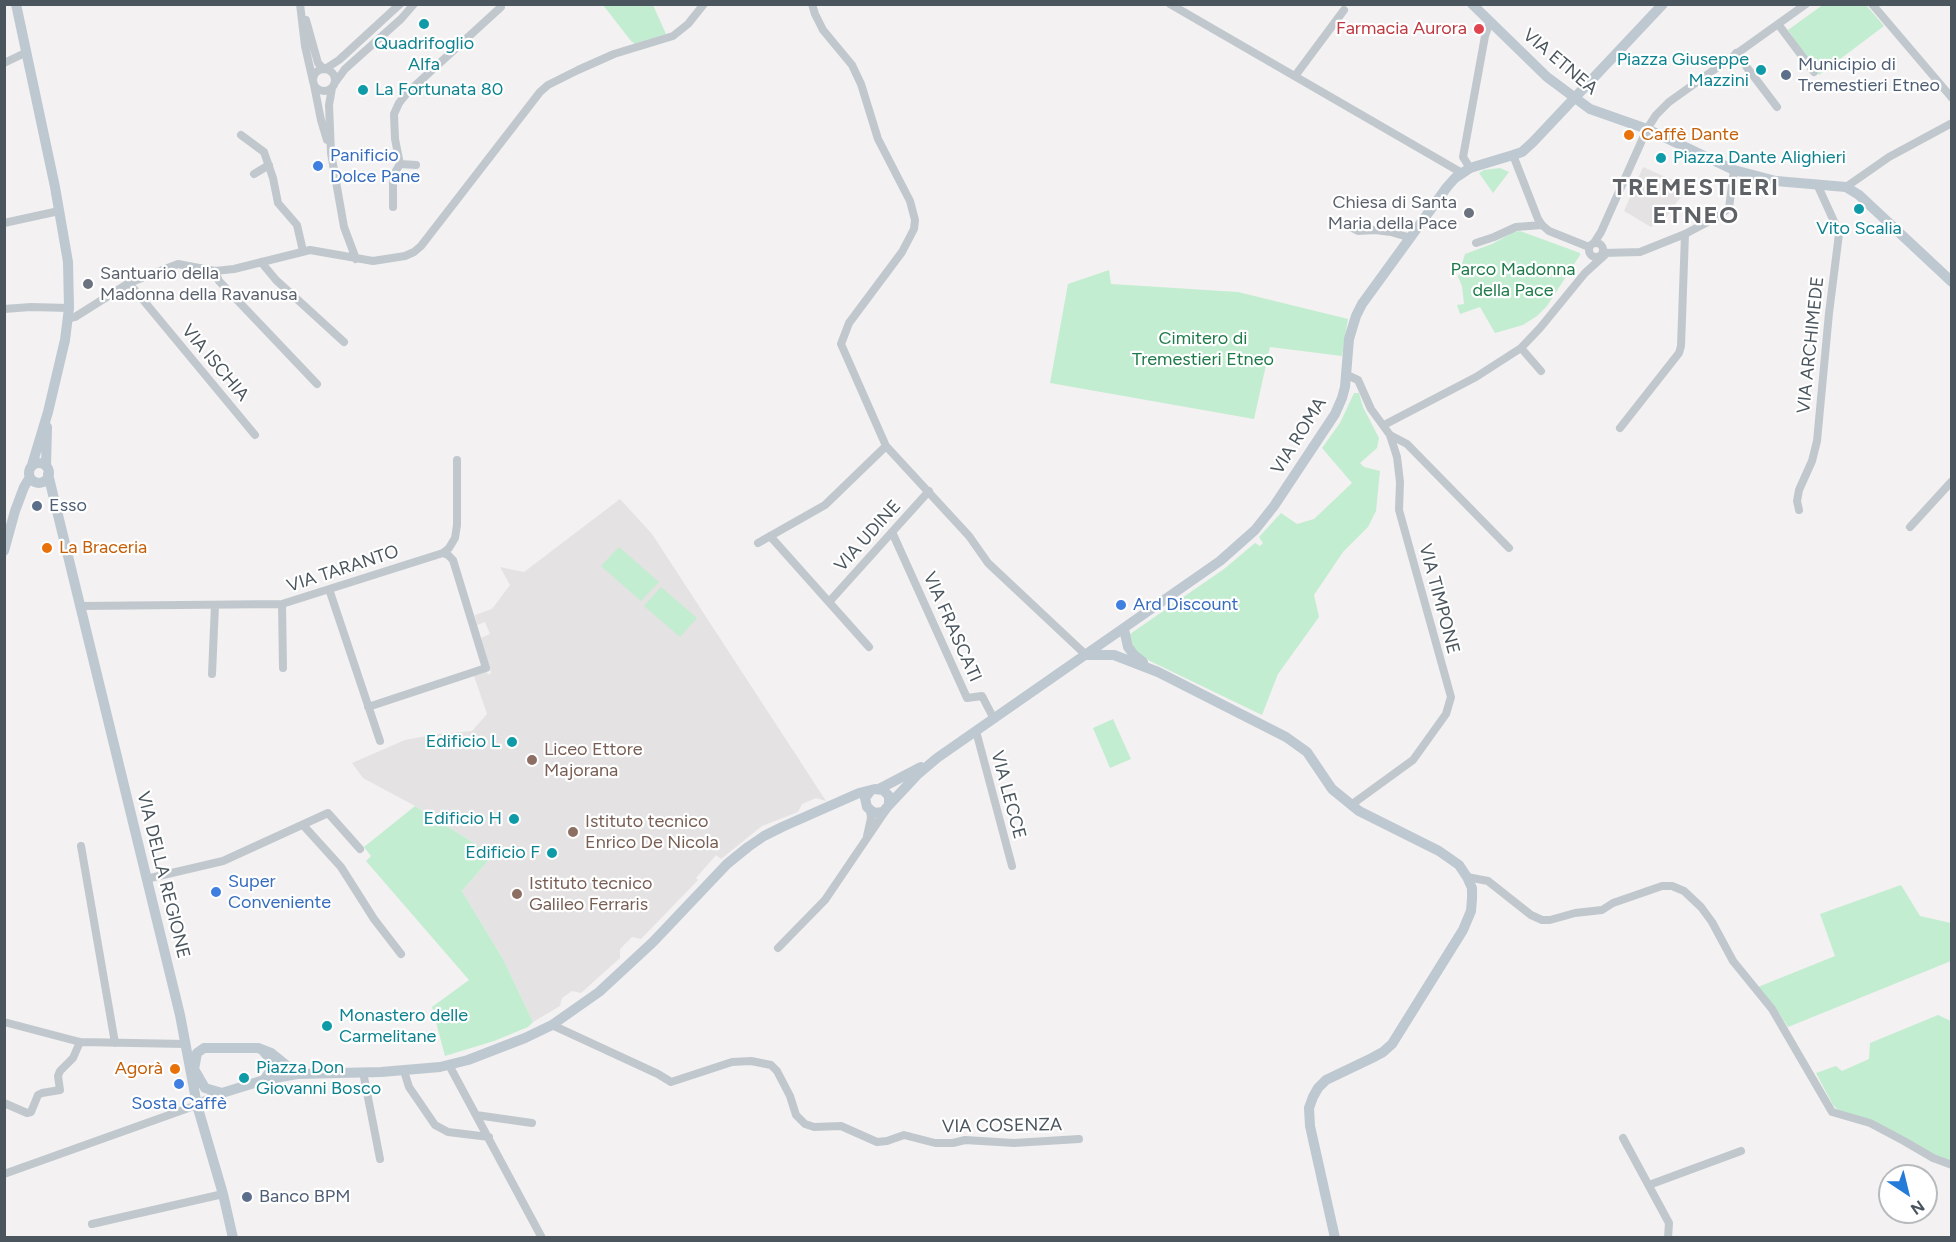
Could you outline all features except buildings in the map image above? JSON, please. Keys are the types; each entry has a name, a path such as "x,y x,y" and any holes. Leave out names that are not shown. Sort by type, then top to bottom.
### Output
{"main road":[{"path":"16,4 68,262 68,314 65,340 48,412 32,465 34,481 48,499 58,521"},
{"name":"VIA ETNEA","path":"1472,4 1547,77 1590,109 1647,129 1734,170 1776,181 1846,187"},
{"path":"1466,171 1522,152 1659,6"},
{"name":"VIA ROMA","path":"937,758 1220,561 1260,524 1335,414 1342,398 1347,375 1349,339 1362,304 1447,187 1466,171"},
{"path":"1846,187 1859,195 1952,282"},
{"path":"4,551 24,487 34,481 44,482 47,470 48,412"},
{"path":"32,465 38,462 47,470 58,521"},
{"name":"VIA DELLA REGIONE","path":"58,521 180,1015 198,1105 233,1238"},
{"path":"1124,629 1125,641 1134,655"},
{"path":"1114,655 1107,648 1108,640 1158,672"},
{"path":"1086,655 1114,655 1158,672 1296,744 1313,760 1332,789 1351,805 1371,818 1445,855 1459,865 1472,888 1471,911 1463,930 1392,1044 1383,1052 1338,1072 1326,1080 1313,1097 1309,1108 1310,1126 1335,1238"},
{"path":"198,1105 264,1080 297,1074 404,1071 449,1065 495,1050 552,1025 599,992 628,967 714,877 748,847 764,836 838,802 875,790 937,758"},
{"path":"816,813 851,803 860,804 879,813 888,807 917,775 937,758"},
{"path":"875,790 886,792 889,796 888,807"},
{"path":"868,809 866,798 875,790"},
{"path":"180,1015 192,1044 204,1048 258,1048 271,1053 297,1074"},
{"path":"193,1082 197,1053 204,1048"},
{"path":"258,1048 271,1060 269,1073 264,1080"},
{"path":"188,1058 205,1088 222,1094"}],"street":[{"path":"301,4 318,63 333,74 329,105 331,153"},
{"path":"301,4 305,46 321,120 331,153 344,227 356,259"},
{"path":"314,83 315,74 339,60 400,4"},
{"path":"314,83 322,91 333,86 345,69 401,19 414,4"},
{"path":"4,309 31,307 75,317 129,283 178,264 215,271 234,270 303,251 319,251 373,261 385,261 405,256 421,246 540,92 578,70 605,58 673,36 688,24 704,4"},
{"path":"812,4 823,30 852,64 865,96 878,139 913,208 914,229 902,252 849,323 841,344 886,446 969,536 988,563 1086,655"},
{"path":"1170,4 1466,171"},
{"path":"1585,273 1591,247 1601,232 1647,129 1656,115 1669,102 1806,4"},
{"path":"1872,4 1952,98"},
{"path":"393,207 393,176 400,164 394,122 394,114 399,103 502,5"},
{"path":"1295,76 1344,10"},
{"path":"1466,171 1463,157 1485,36 1490,22"},
{"path":"1778,24 1814,72"},
{"path":"4,63 27,52"},
{"path":"1736,53 1778,106"},
{"path":"1846,187 1889,157 1952,123"},
{"path":"241,135 264,152 279,203 297,225 303,251"},
{"path":"1514,155 1542,225 1549,231 1591,247 1601,246 1602,255"},
{"path":"400,164 416,165"},
{"path":"254,174 268,165"},
{"path":"1384,425 1476,377 1521,348 1602,255 1640,252 1712,221 1729,208 1734,170"},
{"name":"VIA ARCHIMEDE","path":"1799,510 1797,501 1799,490 1812,461 1817,441 1828,313 1839,234 1817,184"},
{"path":"4,223 59,212"},
{"path":"1346,225 1358,231 1375,230 1411,238"},
{"path":"1476,243 1516,227 1542,225"},
{"path":"1620,428 1681,346 1685,234"},
{"path":"261,262 276,279 344,342"},
{"path":"215,271 219,282 317,384"},
{"name":"VIA ISCHIA","path":"129,283 255,435"},
{"path":"1521,348 1541,371"},
{"name":"VIA TIMPONE","path":"1347,375 1358,380 1371,409 1390,435 1397,457 1400,482 1399,510 1451,698 1446,714 1413,760 1351,805"},
{"path":"1390,435 1407,444 1509,548"},
{"path":"758,543 825,505 886,446"},
{"path":"368,707 486,668 453,561 443,553 449,548 456,531 457,460"},
{"path":"1910,527 1952,481"},
{"name":"VIA UDINE","path":"829,602 929,491"},
{"name":"VIA FRASCATI","path":"892,532 967,698 982,696 994,719"},
{"path":"770,536 869,647"},
{"name":"VIA TARANTO","path":"80,606 282,604 443,553"},
{"path":"329,589 380,741"},
{"path":"282,604 283,669"},
{"path":"212,674 214,605"},
{"name":"VIA LECCE","path":"976,731 1012,866"},
{"path":"778,948 825,900 888,807"},
{"path":"865,843 871,821 868,809"},
{"path":"146,879 223,861 328,813 360,849"},
{"path":"303,825 341,867 374,919 401,954"},
{"path":"81,846 115,1043"},
{"path":"1467,877 1488,881 1531,915 1542,920 1602,910 1613,903 1662,886 1672,886 1683,891 1701,907 1712,922 1733,961 1772,1009 1832,1112 1870,1123 1934,1158 1952,1165"},
{"path":"4,1022 80,1042 186,1044"},
{"name":"VIA COSENZA","path":"552,1025 671,1082 732,1062 751,1061 771,1065 777,1071 790,1096 796,1114 805,1124 814,1127 841,1126 877,1142 904,1135 936,1143 965,1140 1014,1143 1079,1139"},
{"path":"4,1103 31,1113 38,1095 60,1090 58,1076 73,1058 80,1042"},
{"path":"449,1065 542,1238"},
{"path":"404,1071 410,1087 435,1125 448,1132 489,1137"},
{"path":"363,1072 380,1159"},
{"path":"4,1174 198,1105"},
{"path":"476,1115 532,1123"},
{"path":"1623,1138 1669,1223 1668,1238"},
{"path":"1648,1185 1741,1151"},
{"path":"92,1224 223,1194"}],"shaded area":[{"path":"1643,167 1677,182 1673,190 1683,194 1667,216 1651,227 1624,211"},
{"path":"620,499 652,534 826,801 816,798 802,804 798,812 762,826 721,859 716,855 696,878 698,880 641,939 632,937 620,949 620,958 581,993 572,991 562,998 560,1006 533,1022 503,959 462,891 493,855 415,806 363,778 352,763 405,740 472,731 487,714 474,676 491,673 481,638 490,634 485,622 477,625 475,615 492,609 510,585 500,567 524,572"}],"green space":[{"path":"1824,4 1866,5 1884,26 1819,75 1788,30"},
{"path":"603,5 653,5 666,34 635,44"},
{"path":"1500,168 1509,172 1493,193 1479,173"},
{"name":"Parco Madonna della Pace","path":"1520,231 1580,253 1580,255 1547,306 1537,316 1523,325 1495,333 1480,307 1460,314 1457,305 1464,304 1462,286 1458,277 1465,254"},
{"name":"Cimitero di Tremestieri Etneo","path":"1109,270 1111,284 1238,292 1348,319 1342,356 1270,347 1254,419 1050,383 1068,284"},
{"path":"1354,393 1359,393 1363,407 1379,438 1377,448 1360,463 1364,467 1380,471 1376,511 1368,527 1343,552 1314,595 1319,617 1278,674 1262,715 1150,661 1134,650 1130,634 1224,569 1255,543 1260,546 1263,543 1259,537 1281,513 1297,524 1314,519 1352,483 1322,448 1340,423"},
{"path":"619,547 659,582 641,601 601,566"},
{"path":"661,587 697,618 680,637 644,606"},
{"path":"1113,719 1131,759 1110,768 1093,728"},
{"path":"415,806 493,855 462,891 503,959 533,1022 528,1027 494,1041 445,1056 432,1007 469,980 366,861 371,856 364,847"},
{"path":"1901,885 1920,916 1951,923 1951,961 1788,1027 1758,987 1835,956 1820,914"},
{"path":"1938,1015 1951,1021 1951,1162 1840,1112 1833,1105 1816,1073 1836,1066 1842,1071 1869,1059 1870,1043"}],"place":[{"name":"Quadrifoglio Alfa","path":"424,24"},
{"name":"Farmacia Aurora","path":"1479,29"},
{"name":"Piazza Giuseppe Mazzini","path":"1761,70"},
{"name":"Municipio di Tremestieri Etneo","path":"1786,75"},
{"name":"La Fortunata 80","path":"363,90"},
{"name":"Caffè Dante","path":"1629,135"},
{"name":"Piazza Dante Alighieri","path":"1661,158"},
{"name":"Panificio Dolce Pane","path":"318,166"},
{"name":"Vito Scalia","path":"1859,209"},
{"name":"Chiesa di Santa Maria della Pace","path":"1469,213"},
{"name":"Santuario della Madonna della Ravanusa","path":"88,284"},
{"name":"Esso","path":"37,506"},
{"name":"La Braceria","path":"47,548"},
{"name":"Ard Discount","path":"1121,605"},
{"name":"Edificio L","path":"512,742"},
{"name":"Liceo Ettore Majorana","path":"532,760"},
{"name":"Edificio H","path":"514,819"},
{"name":"Istituto tecnico Enrico De Nicola","path":"573,832"},
{"name":"Edificio F","path":"552,853"},
{"name":"Super Conveniente","path":"216,892"},
{"name":"Istituto tecnico Galileo Ferraris","path":"517,894"},
{"name":"Monastero delle Carmelitane","path":"327,1026"},
{"name":"Agorà","path":"175,1069"},
{"name":"Piazza Don Giovanni Bosco","path":"244,1078"},
{"name":"Sosta Caffè","path":"179,1084"},
{"name":"Banco BPM","path":"247,1197"}],"district":[{"name":"TREMESTIERI ETNEO","path":"1696,202"}]}
